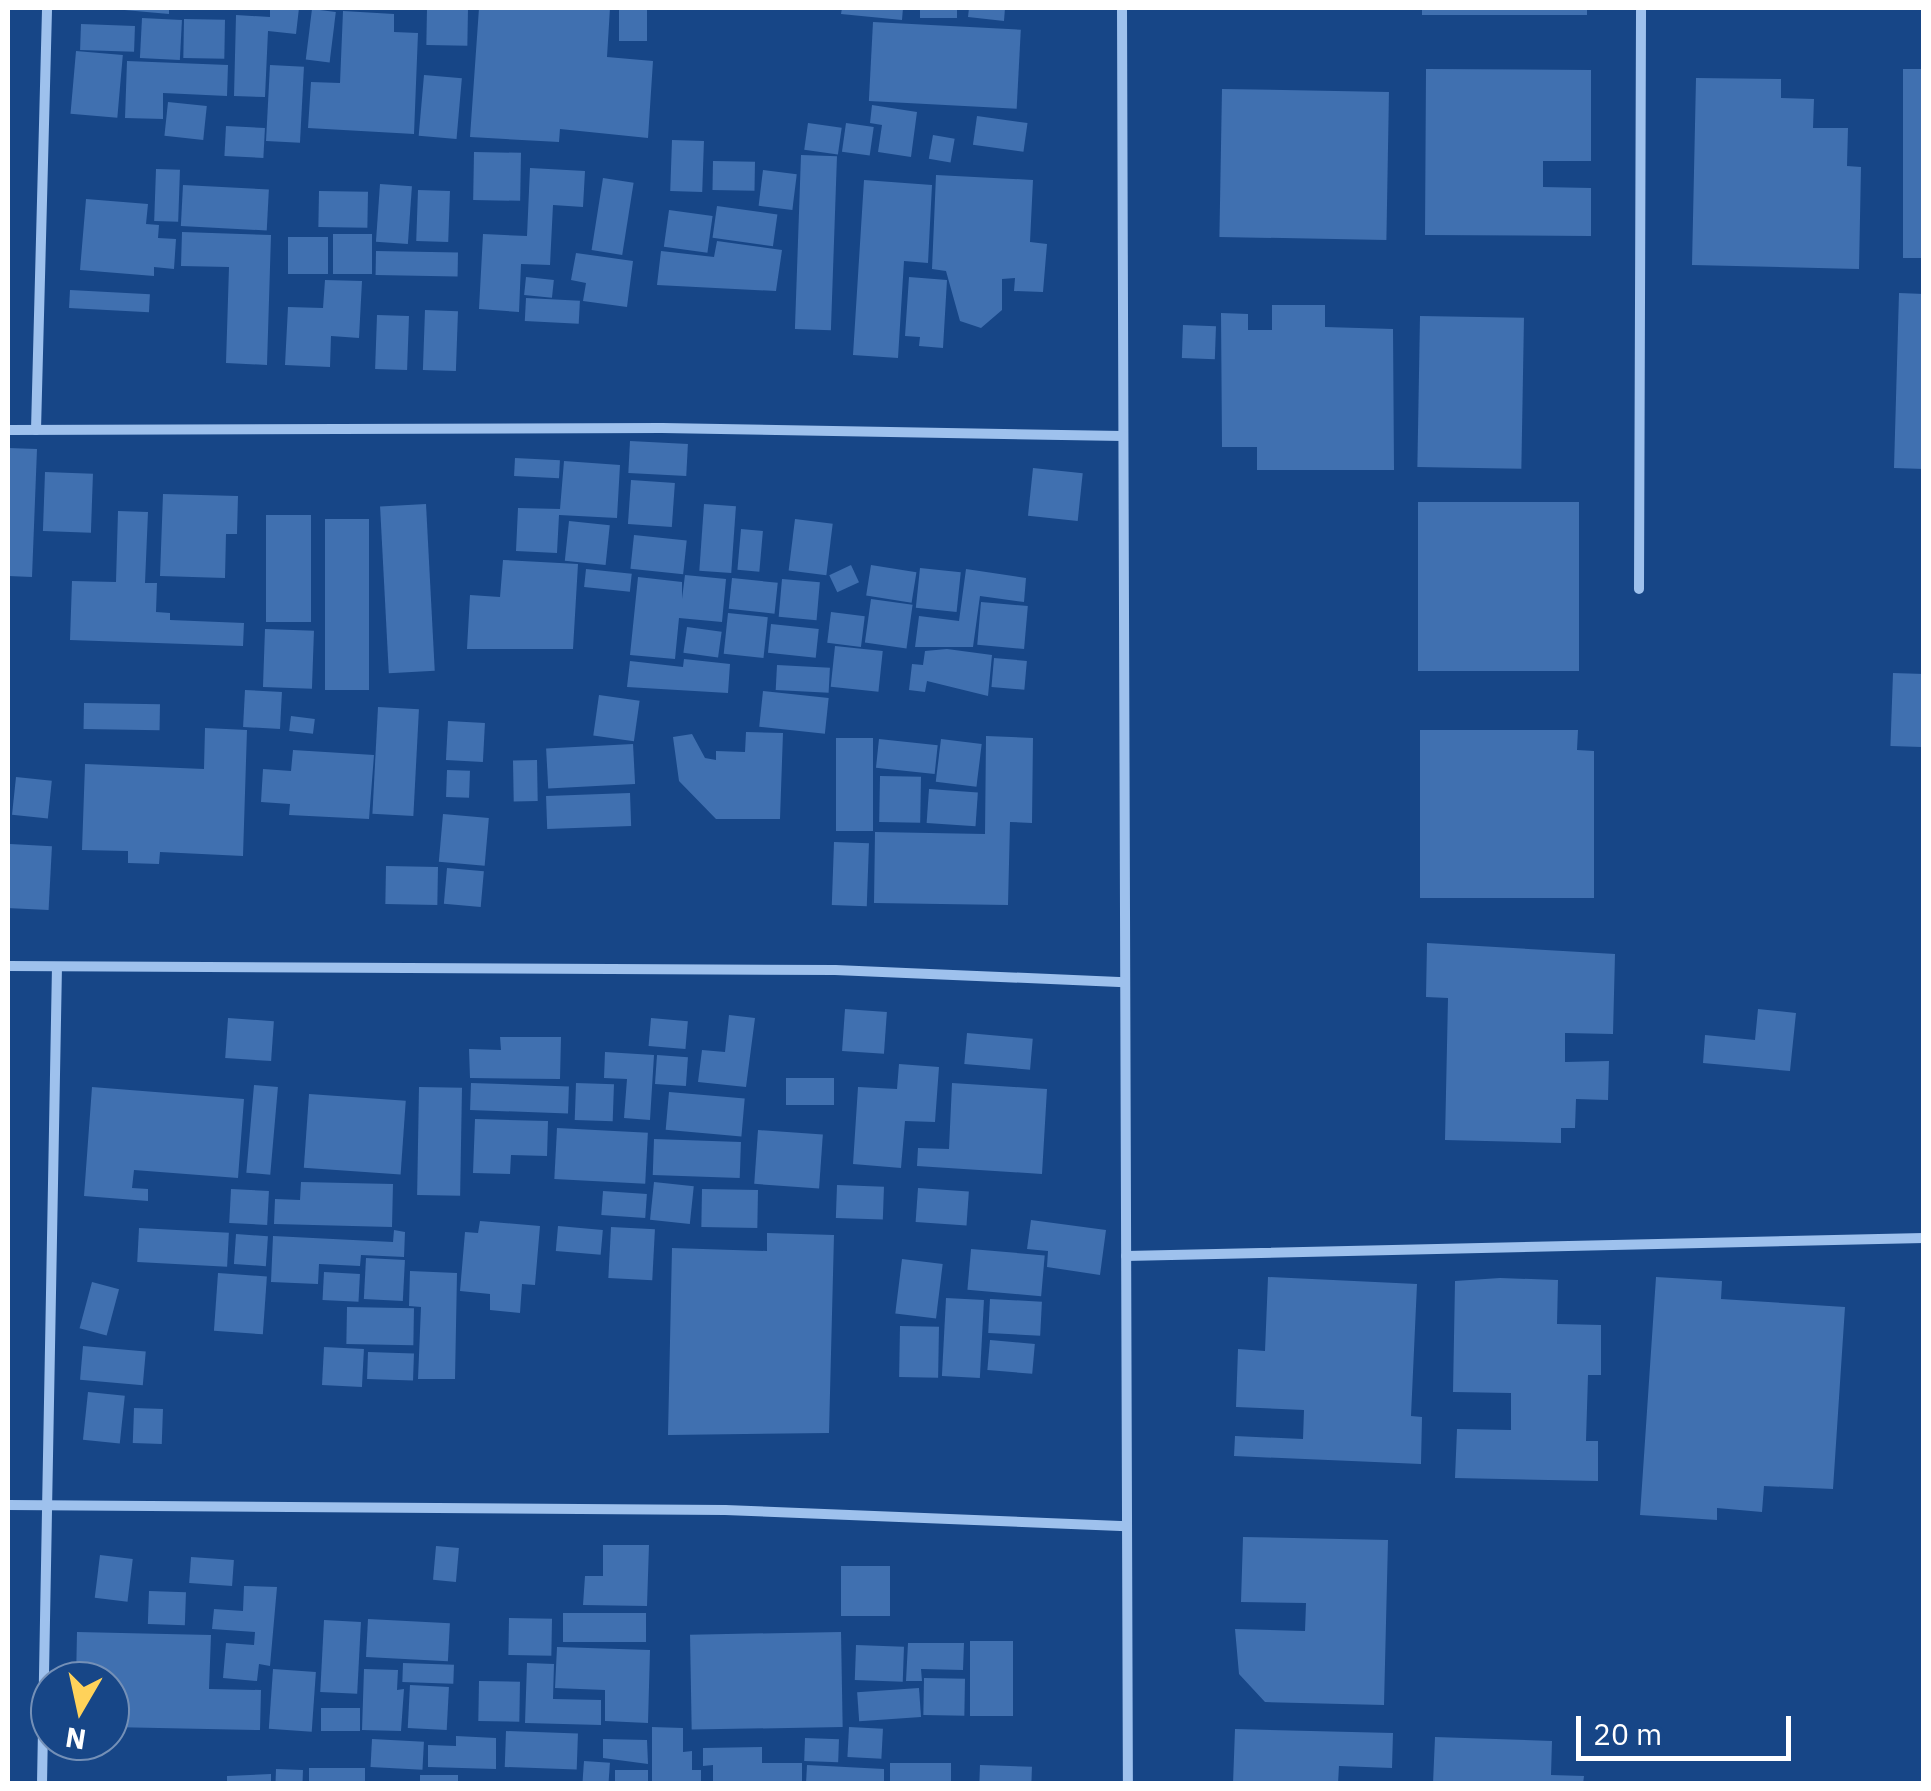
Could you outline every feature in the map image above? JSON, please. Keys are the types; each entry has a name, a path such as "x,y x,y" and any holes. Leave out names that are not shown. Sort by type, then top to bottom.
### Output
{"street":[{"path":"36,430 47,8"},
{"path":"1122,8 1128,1784"},
{"path":"1639,589 1641,8"},
{"path":"8,430 662,428 1124,436"},
{"path":"8,966 834,970 1124,982"},
{"path":"42,1784 58,967"},
{"path":"1126,1256 1924,1238"},
{"path":"8,1505 724,1510 1127,1526"}],"building":[{"path":"102,8 169,8 169,14"},
{"path":"270,8 299,8 296,34 268,31 265,97 234,96 236,15 270,17"},
{"path":"427,8 468,9 467,46 426,45"},
{"path":"479,8 610,8 607,57 653,61 648,138 560,129 559,142 470,137"},
{"path":"619,8 647,8 647,41 619,41"},
{"path":"842,8 903,8 902,20 841,14"},
{"path":"920,8 957,8 957,18 920,18"},
{"path":"969,8 1005,8 1004,21 968,17"},
{"path":"1422,8 1587,8 1587,15 1422,15"},
{"path":"312,9 336,12 330,63 306,60"},
{"path":"343,11 394,14 394,32 418,33 414,134 308,128 311,82 340,83"},
{"path":"142,18 182,20 180,60 140,58"},
{"path":"184,19 225,20 224,59 183,58"},
{"path":"873,22 1021,30 1017,109 869,101"},
{"path":"81,24 135,26 134,52 80,50"},
{"path":"76,51 123,55 117,118 71,114"},
{"path":"127,61 228,65 227,96 163,93 163,119 125,118"},
{"path":"270,65 304,67 300,143 266,141"},
{"path":"1426,69 1591,70 1591,161 1543,161 1543,187 1591,188 1591,236 1425,235"},
{"path":"1903,69 1924,69 1924,258 1903,258"},
{"path":"424,75 462,78 457,139 419,136"},
{"path":"1696,78 1781,79 1781,98 1814,99 1813,128 1848,128 1847,166 1861,167 1859,269 1692,265"},
{"path":"1222,89 1389,92 1386,240 1219,237"},
{"path":"168,102 207,106 203,140 164,136"},
{"path":"872,105 917,112 911,157 878,152 882,125 870,123"},
{"path":"977,116 1028,123 1023,152 973,145"},
{"path":"808,123 842,128 838,154 804,150"},
{"path":"846,123 874,127 870,156 842,152"},
{"path":"226,126 265,128 263,158 224,156"},
{"path":"933,135 955,139 950,162 929,159"},
{"path":"672,140 704,141 702,192 670,191"},
{"path":"474,152 521,153 520,201 473,200"},
{"path":"801,155 837,156 831,330 795,329"},
{"path":"713,161 755,162 754,191 712,190"},
{"path":"530,168 585,171 583,207 553,205 550,265 521,264 519,312 479,309 483,234 527,236"},
{"path":"156,169 180,170 178,222 154,221"},
{"path":"763,170 797,174 792,210 759,206"},
{"path":"936,175 1033,180 1030,242 1047,244 1043,292 1014,291 1015,278 1002,279 1002,310 981,328 960,321 946,271 932,269"},
{"path":"603,178 634,183 622,255 592,250"},
{"path":"864,180 932,185 928,263 904,261 898,358 853,355"},
{"path":"380,184 412,186 408,244 376,242"},
{"path":"183,185 269,190 267,230 181,226"},
{"path":"418,190 450,191 448,242 416,241"},
{"path":"319,191 368,192 367,228 318,227"},
{"path":"86,199 148,204 146,224 159,225 158,238 176,239 174,269 154,267 154,276 80,270"},
{"path":"717,206 777,214 773,246 713,238"},
{"path":"669,210 713,216 707,253 664,247"},
{"path":"182,232 271,235 267,365 226,363 229,267 181,266"},
{"path":"333,234 372,234 372,274 333,274"},
{"path":"288,237 328,237 328,274 288,274"},
{"path":"717,241 782,250 776,291 657,285 661,251 714,257"},
{"path":"376,251 458,252 458,276 376,275"},
{"path":"576,253 633,261 627,307 583,301 586,283 571,280"},
{"path":"526,277 554,280 552,298 524,295"},
{"path":"909,277 947,280 943,348 919,346 920,337 905,336"},
{"path":"325,280 362,281 359,338 331,336 330,367 285,365 288,307 323,308"},
{"path":"70,290 150,294 149,312 69,308"},
{"path":"1899,293 1924,294 1924,469 1894,468"},
{"path":"526,298 580,301 579,324 525,321"},
{"path":"1272,305 1325,305 1325,327 1393,329 1394,470 1257,470 1257,447 1222,447 1221,313 1248,314 1248,330 1272,330"},
{"path":"425,310 458,311 456,371 423,370"},
{"path":"377,315 409,316 407,370 375,369"},
{"path":"1420,316 1524,318 1521,469 1417,467"},
{"path":"1183,325 1216,326 1215,359 1182,358"},
{"path":"630,441 688,444 686,476 628,473"},
{"path":"8,448 37,449 32,577 8,576"},
{"path":"515,458 560,460 559,478 514,476"},
{"path":"564,461 620,465 617,518 559,515 557,553 516,551 518,508 560,509"},
{"path":"1033,468 1083,473 1078,521 1028,516"},
{"path":"45,472 93,474 91,533 43,531"},
{"path":"631,480 675,483 672,527 628,524"},
{"path":"163,494 238,496 237,534 226,534 225,578 160,576"},
{"path":"1418,502 1579,502 1579,671 1418,671"},
{"path":"426,504 435,671 389,673 380,506"},
{"path":"704,504 736,506 731,573 699,571"},
{"path":"118,511 148,512 145,583 157,583 156,612 170,613 170,620 244,623 243,646 70,640 72,581 116,582"},
{"path":"266,515 311,515 311,622 266,622"},
{"path":"325,519 369,519 369,690 325,690"},
{"path":"795,519 833,524 826,575 789,571"},
{"path":"569,521 610,525 606,565 565,561"},
{"path":"741,529 763,531 759,572 737,570"},
{"path":"634,535 687,541 683,574 630,569"},
{"path":"503,560 578,564 573,649 467,649 470,595 500,597"},
{"path":"851,565 859,582 837,592 829,575"},
{"path":"871,565 916,572 912,603 866,596"},
{"path":"920,568 961,572 957,612 916,608"},
{"path":"586,569 632,574 630,592 584,587"},
{"path":"966,569 1026,578 1024,602 980,596 973,647 915,647 919,616 959,621"},
{"path":"685,575 726,579 722,622 679,618 675,659 630,655 638,577 682,582 682,599"},
{"path":"732,578 778,583 775,614 729,609"},
{"path":"782,579 820,582 817,620 779,617"},
{"path":"871,599 913,605 906,648 865,643"},
{"path":"981,602 1028,606 1024,649 977,645"},
{"path":"831,612 865,616 861,647 827,643"},
{"path":"728,613 768,617 763,658 724,654"},
{"path":"771,624 819,629 816,658 768,653"},
{"path":"687,627 722,632 718,658 683,653"},
{"path":"265,629 314,631 312,689 263,687"},
{"path":"835,646 883,651 878,692 831,687"},
{"path":"947,649 992,655 988,696 927,681 925,692 909,690 912,664 923,665 925,651"},
{"path":"994,658 1027,661 1024,690 991,687"},
{"path":"684,659 730,664 728,693 627,687 630,661 683,667"},
{"path":"777,665 830,668 829,693 776,690"},
{"path":"1893,673 1924,674 1921,747 1890,746"},
{"path":"245,690 282,692 280,729 243,727"},
{"path":"763,691 829,698 825,734 759,727"},
{"path":"599,695 640,701 634,741 593,736"},
{"path":"84,703 160,704 160,730 84,729"},
{"path":"378,707 419,709 413,816 372,814"},
{"path":"291,716 315,719 313,734 289,731"},
{"path":"448,721 485,723 483,762 446,760"},
{"path":"205,728 247,730 243,856 160,852 159,864 128,863 128,851 82,850 85,764 204,769"},
{"path":"1420,730 1578,730 1577,750 1594,751 1594,898 1420,898"},
{"path":"746,732 783,733 780,819 716,819 679,781 673,737 692,734 705,758 716,760 716,751 745,752"},
{"path":"986,736 1033,738 1032,823 1010,822 1008,905 874,903 875,832 985,834"},
{"path":"836,738 873,738 873,831 836,831"},
{"path":"879,739 938,745 935,774 876,768"},
{"path":"941,739 982,744 976,787 936,782"},
{"path":"633,744 635,784 548,788 546,749"},
{"path":"293,750 374,755 369,819 289,815 290,804 261,802 263,769 291,771"},
{"path":"513,760 537,760 538,801 514,801"},
{"path":"447,770 470,771 469,798 446,797"},
{"path":"880,776 921,777 920,823 879,822"},
{"path":"16,777 52,781 48,819 12,815"},
{"path":"929,789 978,792 976,826 927,823"},
{"path":"630,793 631,826 547,829 546,796"},
{"path":"443,814 489,818 485,866 439,862"},
{"path":"834,842 869,843 867,906 832,905"},
{"path":"10,844 52,846 49,910 8,908"},
{"path":"386,866 438,867 437,905 385,904"},
{"path":"447,868 484,871 481,907 444,904"},
{"path":"1427,943 1615,954 1613,1034 1565,1033 1565,1062 1609,1061 1608,1100 1576,1099 1575,1128 1561,1128 1561,1143 1445,1140 1448,998 1426,997"},
{"path":"845,1009 887,1012 884,1054 842,1051"},
{"path":"1758,1009 1796,1013 1790,1071 1703,1063 1705,1035 1755,1040"},
{"path":"729,1015 755,1018 746,1087 698,1082 702,1050 725,1052"},
{"path":"228,1018 274,1021 271,1061 225,1058"},
{"path":"651,1018 688,1021 685,1049 649,1046"},
{"path":"967,1033 1033,1039 1030,1070 964,1064"},
{"path":"500,1037 561,1037 560,1079 470,1078 469,1049 501,1050"},
{"path":"605,1052 654,1055 650,1120 624,1118 627,1079 604,1078"},
{"path":"657,1055 688,1057 686,1086 655,1084"},
{"path":"899,1064 939,1067 935,1122 905,1121 901,1168 853,1164 858,1087 897,1089"},
{"path":"786,1078 834,1078 834,1105 786,1105"},
{"path":"471,1083 569,1086 568,1113 470,1110"},
{"path":"576,1083 614,1084 613,1121 575,1120"},
{"path":"952,1083 1047,1089 1042,1174 917,1166 918,1148 949,1149"},
{"path":"254,1085 278,1087 270,1175 246,1173"},
{"path":"92,1087 244,1099 238,1178 134,1170 132,1188 148,1189 148,1201 84,1196"},
{"path":"419,1087 462,1088 460,1196 417,1195"},
{"path":"669,1092 745,1099 741,1136 666,1130"},
{"path":"309,1094 406,1101 401,1175 304,1168"},
{"path":"475,1119 548,1121 547,1156 511,1155 510,1174 473,1173"},
{"path":"557,1128 648,1133 645,1184 554,1179"},
{"path":"758,1130 823,1135 819,1188 754,1184"},
{"path":"654,1139 741,1142 740,1178 653,1175"},
{"path":"301,1182 393,1184 392,1227 274,1224 275,1199 300,1200"},
{"path":"654,1182 694,1186 690,1224 650,1220"},
{"path":"837,1185 884,1187 883,1220 836,1218"},
{"path":"918,1188 969,1192 967,1225 916,1222"},
{"path":"231,1189 269,1191 267,1225 229,1223"},
{"path":"702,1189 758,1190 757,1228 701,1227"},
{"path":"603,1191 647,1194 645,1218 601,1215"},
{"path":"1031,1220 1106,1230 1100,1275 1047,1267 1048,1251 1027,1249"},
{"path":"480,1221 540,1226 535,1285 522,1284 520,1313 490,1310 490,1294 460,1291 465,1232 478,1233"},
{"path":"558,1226 603,1230 601,1255 556,1251"},
{"path":"611,1227 655,1229 652,1280 608,1278"},
{"path":"139,1228 229,1233 227,1267 137,1262"},
{"path":"394,1230 405,1232 404,1257 361,1255 360,1266 319,1264 318,1284 271,1282 273,1236 393,1242"},
{"path":"767,1233 834,1235 829,1433 668,1435 672,1248 767,1251"},
{"path":"236,1234 268,1236 266,1266 234,1264"},
{"path":"971,1249 1045,1255 1041,1296 967,1290"},
{"path":"366,1258 405,1260 403,1301 364,1299"},
{"path":"902,1259 943,1264 936,1319 895,1314"},
{"path":"410,1271 457,1273 455,1379 418,1379 421,1307 409,1306"},
{"path":"324,1272 360,1274 358,1302 323,1300"},
{"path":"218,1273 267,1276 263,1334 214,1331"},
{"path":"1268,1277 1417,1284 1411,1416 1422,1417 1421,1464 1234,1456 1235,1436 1303,1439 1304,1410 1236,1407 1238,1349 1265,1351"},
{"path":"1656,1277 1722,1281 1721,1299 1845,1307 1833,1489 1764,1486 1762,1512 1717,1508 1717,1520 1640,1515"},
{"path":"1558,1280 1557,1324 1601,1325 1601,1375 1588,1375 1586,1441 1598,1441 1598,1481 1455,1478 1457,1429 1511,1430 1511,1393 1453,1392 1455,1281"},
{"path":"92,1282 119,1289 107,1336 80,1328"},
{"path":"946,1298 984,1300 980,1378 942,1376"},
{"path":"990,1299 1042,1302 1040,1336 988,1333"},
{"path":"347,1307 414,1308 413,1345 346,1344"},
{"path":"900,1326 939,1327 938,1378 899,1377"},
{"path":"990,1340 1035,1344 1032,1374 987,1370"},
{"path":"83,1346 146,1351 143,1385 80,1380"},
{"path":"324,1347 364,1349 362,1387 322,1385"},
{"path":"368,1352 414,1354 413,1381 367,1379"},
{"path":"88,1392 125,1396 120,1444 83,1440"},
{"path":"134,1408 163,1409 162,1444 133,1443"},
{"path":"1243,1537 1388,1540 1384,1705 1265,1702 1239,1674 1235,1629 1305,1631 1306,1603 1241,1602"},
{"path":"603,1545 649,1545 647,1606 583,1605 585,1576 603,1576"},
{"path":"436,1546 459,1548 456,1582 433,1580"},
{"path":"100,1555 133,1559 128,1602 95,1598"},
{"path":"191,1557 234,1560 232,1586 189,1583"},
{"path":"841,1566 890,1566 890,1616 841,1616"},
{"path":"244,1586 277,1587 270,1666 259,1664 257,1681 223,1678 226,1643 254,1645 255,1632 212,1629 214,1609 243,1611"},
{"path":"149,1591 186,1592 185,1625 148,1624"},
{"path":"563,1613 646,1613 646,1642 563,1642"},
{"path":"509,1618 552,1619 551,1656 508,1655"},
{"path":"368,1619 450,1623 448,1661 366,1657"},
{"path":"324,1620 361,1622 357,1694 320,1692"},
{"path":"77,1632 211,1635 209,1689 261,1690 260,1730 130,1727 130,1661 76,1661"},
{"path":"841,1632 843,1727 692,1730 690,1635"},
{"path":"970,1641 1013,1641 1013,1716 970,1716"},
{"path":"908,1643 964,1643 963,1670 921,1669 922,1681 906,1681"},
{"path":"856,1645 904,1647 903,1682 855,1680"},
{"path":"557,1647 650,1650 648,1723 605,1721 605,1690 555,1688"},
{"path":"403,1663 454,1665 453,1684 402,1682"},
{"path":"527,1663 554,1664 553,1699 601,1700 601,1725 525,1723"},
{"path":"273,1669 316,1672 312,1732 269,1729"},
{"path":"364,1669 398,1670 397,1690 404,1689 401,1731 362,1730"},
{"path":"924,1678 965,1679 964,1716 923,1715"},
{"path":"479,1681 520,1682 519,1722 478,1721"},
{"path":"410,1685 449,1687 447,1730 408,1728"},
{"path":"919,1688 921,1717 859,1721 857,1692"},
{"path":"321,1708 360,1708 360,1731 321,1731"},
{"path":"652,1727 683,1728 683,1752 692,1751 692,1770 701,1770 701,1784 652,1784"},
{"path":"849,1727 883,1729 881,1759 847,1757"},
{"path":"1235,1729 1393,1733 1392,1768 1339,1766 1338,1784 1233,1784"},
{"path":"506,1731 578,1734 577,1769 505,1767"},
{"path":"456,1736 496,1738 496,1769 428,1767 428,1745 456,1746"},
{"path":"1435,1737 1552,1741 1551,1775 1584,1776 1583,1784 1433,1784"},
{"path":"805,1738 839,1739 838,1762 804,1761"},
{"path":"372,1739 424,1742 422,1770 371,1767"},
{"path":"603,1739 647,1740 648,1764 603,1758"},
{"path":"762,1747 762,1763 802,1763 802,1784 713,1784 713,1765 703,1766 703,1748"},
{"path":"584,1761 610,1763 608,1784 582,1784"},
{"path":"890,1763 951,1763 951,1784 890,1784"},
{"path":"807,1765 884,1769 884,1784 806,1784"},
{"path":"980,1765 1032,1767 1031,1784 979,1784"},
{"path":"309,1768 365,1768 365,1784 309,1784"},
{"path":"276,1769 303,1770 302,1784 275,1784"},
{"path":"615,1770 648,1770 648,1784 615,1784"},
{"path":"271,1774 271,1784 227,1784 227,1776"},
{"path":"420,1775 458,1775 458,1784 420,1784"}]}
